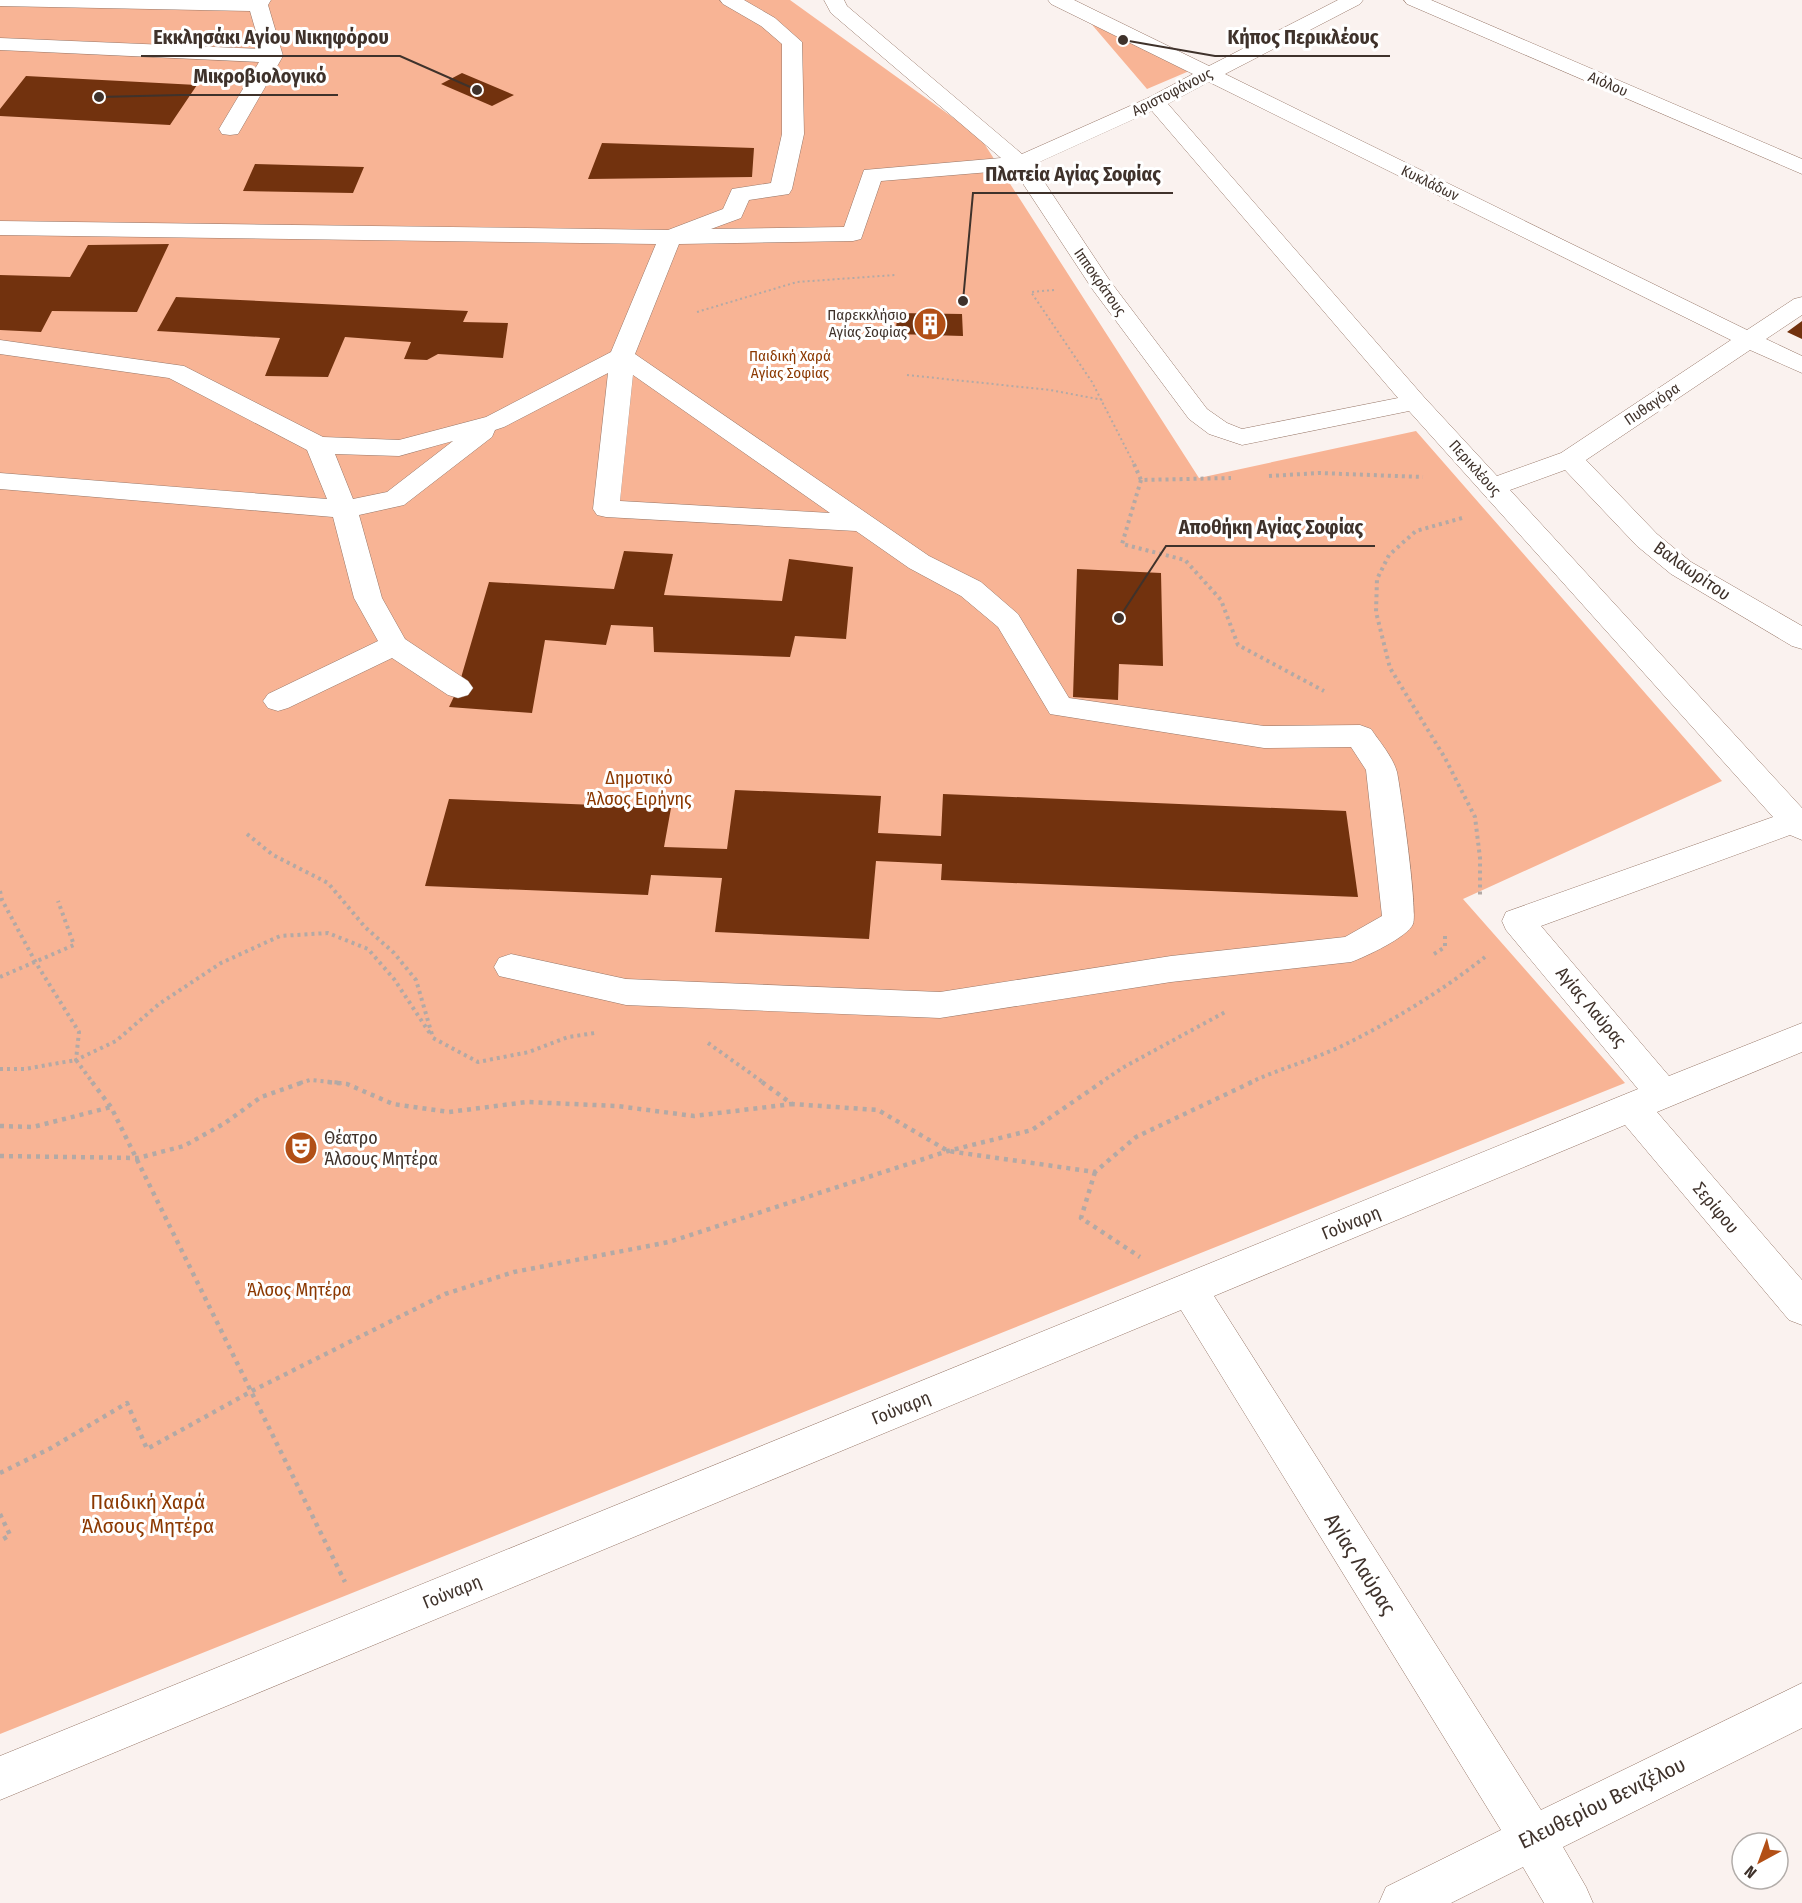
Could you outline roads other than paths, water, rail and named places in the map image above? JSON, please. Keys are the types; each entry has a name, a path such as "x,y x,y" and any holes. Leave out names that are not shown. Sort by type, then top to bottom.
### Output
{"street":[{"path":"0,0 260,3 273,56 230,129"},
{"path":"0,228 671,237 734,213 740,194 781,189 793,134 792,42 768,22 730,0"},
{"name":"Ιπποκράτους","path":"834,0 838,9 1020,163 1101,285 1198,414 1216,429 1228,435 1242,437 1415,402"},
{"name":"Κυκλάδων","path":"1058,0 1802,366"},
{"name":"Αριστοφάνους","path":"671,237 853,234 872,175 1020,163 1155,102 1353,0"},
{"name":"Αιόλου","path":"1414,0 1802,167"},
{"path":"0,44 273,56"},
{"name":"Περικλέους","path":"1155,102 1415,402 1799,824"},
{"path":"671,237 659,260 622,356 606,509 864,523"},
{"name":"Πυθαγόρα","path":"1493,487 1570,459 1802,304"},
{"path":"0,347 175,371 318,445 399,448 495,422"},
{"path":"0,481 344,509 395,499 495,422 622,356"},
{"path":"511,967 626,992 940,1005 1171,969 1351,949 1398,922 1397,894 1381,770 1360,736 1264,737 1060,707 1008,621 971,589 919,562 622,356"},
{"path":"318,445 344,509 368,598 394,645 458,688"},
{"name":"Βαλαωρίτου","path":"1570,459 1647,540 1681,568 1802,639"},
{"path":"278,701 394,645"},
{"name":"Αγίας Λαύρας","path":"1647,1100 1518,921 1799,824"},
{"name":"Γούναρη","path":"13,1773 1802,1037"},
{"name":"Σερίφου","path":"1647,1100 1802,1308"},
{"name":"Αγίας Λαύρας","path":"1189,1290 1532,1838 1570,1903"},
{"name":"Ελευθερίου Βενιζέλου","path":"1402,1903 1802,1704"}],"place":[{"name":"Κήπος Περικλέους","path":"1123,40"},
{"name":"Εκκλησάκι Αγίου Νικηφόρου","path":"477,90"},
{"name":"Μικροβιολογικό","path":"99,97"},
{"name":"Πλατεία Αγίας Σοφίας","path":"963,301"},
{"name":"Παρεκκλήσιο Αγίας Σοφίας","path":"930,324"},
{"name":"Αποθήκη Αγίας Σοφίας","path":"1119,618"},
{"name":"Θέατρο Άλσους Μητέρα","path":"301,1148"}],"park label":[{"name":"Παιδική Χαρά Αγίας Σοφίας","path":"790,364"},
{"name":"Δημοτικό Άλσος Ειρήνης","path":"639,788"},
{"name":"Άλσος Μητέρα","path":"299,1290"},
{"name":"Παιδική Χαρά Άλσους Μητέρα","path":"148,1514"}]}
